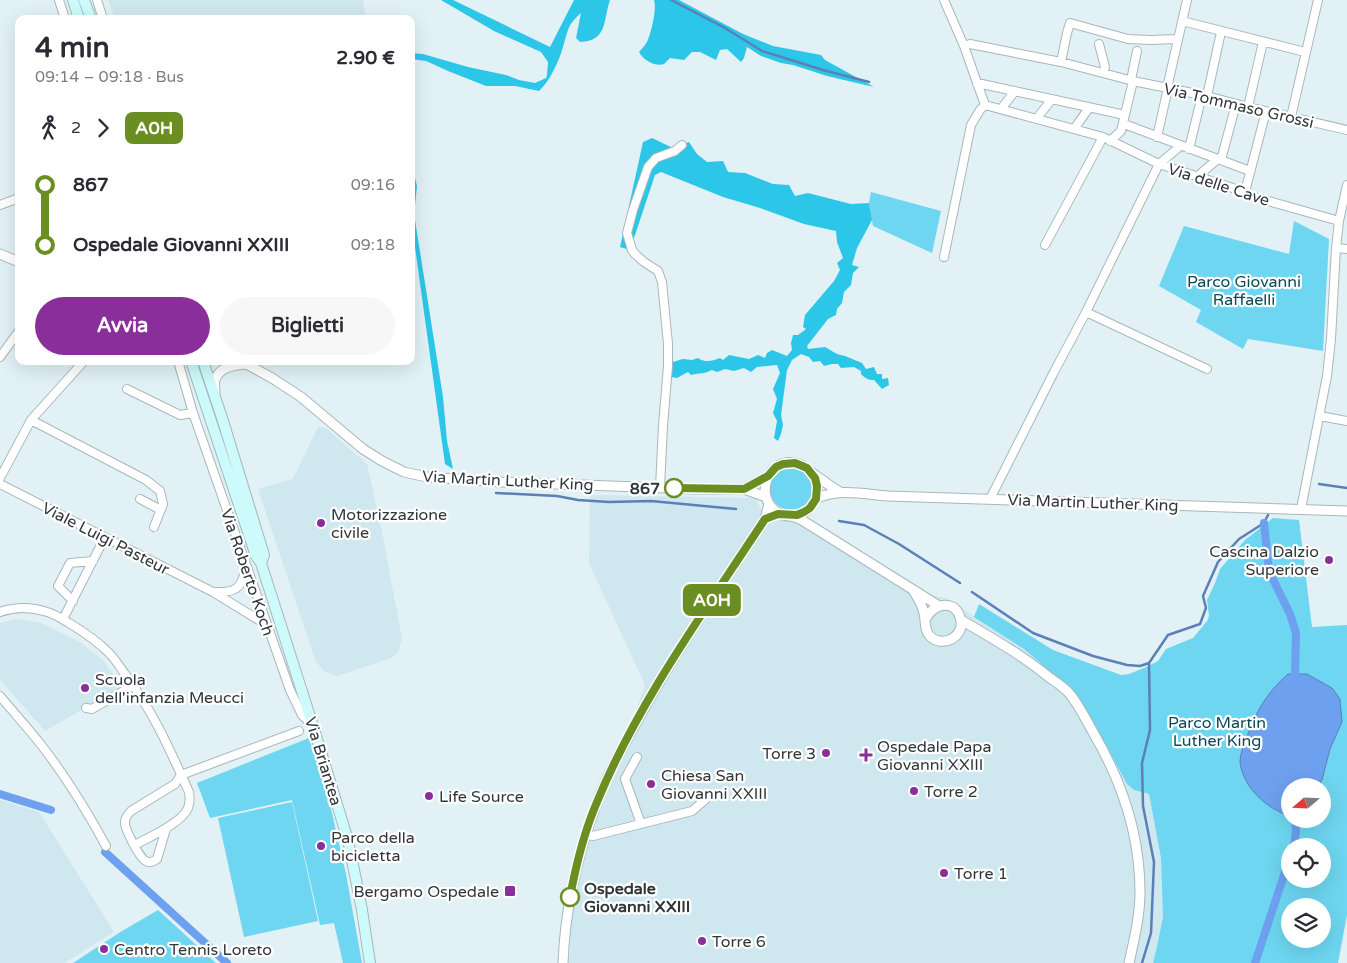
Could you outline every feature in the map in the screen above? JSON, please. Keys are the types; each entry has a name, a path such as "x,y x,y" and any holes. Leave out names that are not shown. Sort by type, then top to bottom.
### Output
{"main road":[{"path":"73,0 78,15"},
{"path":"84,0 90,15"},
{"name":"Via Briantea","path":"192,365 256,556 261,563 348,840 370,963"},
{"name":"Via Briantea","path":"204,365 264,555 261,563"}],"street":[{"path":"59,0 64,15"},
{"path":"97,0 102,15"},
{"path":"944,0 964,46 985,105 971,125 944,257"},
{"path":"1157,137 1187,0"},
{"path":"1291,117 1318,0"},
{"path":"1182,22 1305,52"},
{"path":"1061,62 1070,23 1128,39 1178,39"},
{"path":"1189,149 1222,32"},
{"path":"1248,107 1263,42"},
{"name":"Via Tommaso Grossi","path":"964,46 970,44 1061,62 1347,130"},
{"path":"1099,44 1105,67 1103,73"},
{"path":"1045,244 1107,139 1121,131 1126,115 1137,51"},
{"path":"978,84 1015,90 1126,115"},
{"path":"1001,109 1015,90"},
{"path":"1037,118 1052,99"},
{"path":"1200,174 1219,160 1236,104"},
{"name":"Via delle Cave","path":"985,105 1107,139 1159,164 1245,192 1247,195 1339,221"},
{"path":"1074,129 1090,108"},
{"path":"1245,192 1266,111"},
{"path":"1124,124 1250,171"},
{"path":"660,487 668,366 668,344 662,282 658,271 644,262 632,250 627,233 648,167 656,158 675,151 682,144"},
{"path":"990,499 1159,164 1180,146"},
{"path":"1301,510 1327,376 1336,248 1339,221 1347,185"},
{"path":"0,205 15,199"},
{"path":"1336,248 1347,249"},
{"path":"0,254 15,260"},
{"path":"1086,312 1207,369"},
{"path":"0,357 15,336"},
{"path":"0,478 31,420 80,365"},
{"name":"Via Roberto Koch","path":"179,365 193,413 290,690 302,715 313,726"},
{"name":"Via Briantea","path":"216,398 215,380 221,372 231,365"},
{"name":"Via Martin Luther King","path":"249,365 301,398 370,453 404,472 435,478 501,482 744,489 768,500 773,509 800,519 939,606"},
{"path":"127,389 180,415 193,413"},
{"path":"1320,416 1347,421"},
{"path":"31,420 146,480 160,491 163,504 154,527"},
{"name":"Via Martin Luther King","path":"744,489 768,476 776,467 787,463 799,464 840,492"},
{"path":"765,519 775,515 801,514 810,508 816,499 818,491 817,482 810,471"},
{"path":"563,963 564,938 570,897 585,834 596,804 619,753 656,687 765,519 768,500 765,489 768,476"},
{"name":"Viale Luigi Pasteur","path":"0,484 213,592 267,625"},
{"name":"Via Martin Luther King","path":"816,499 840,492 888,496 1347,511"},
{"path":"140,499 161,510"},
{"path":"810,508 818,530"},
{"path":"63,619 105,537"},
{"path":"73,601 58,586 70,563 93,561"},
{"path":"213,592 229,592 239,586 244,575 245,564"},
{"path":"912,590 920,600 925,625 929,635 934,640 940,642 949,641 956,637 962,626 958,613 946,605 933,609 928,613 925,620"},
{"path":"0,611 16,608 31,608 45,611 63,619 90,636 108,652 134,685 162,733 189,792 190,803 182,816 166,829 135,845"},
{"path":"961,620 1010,648 1035,665 1068,692 1104,750 1125,800 1131,819 1138,857 1140,893 1136,930 1129,963"},
{"path":"86,708 92,709 134,685"},
{"path":"0,696 57,766 78,796 106,846"},
{"path":"166,829 158,857 152,862 145,861 125,823 131,811 176,784 181,775 299,731"},
{"path":"637,757 625,780 641,824"},
{"path":"585,834 593,836 692,811 706,799"}],"shaded area":[{"path":"108,0 363,0 365,15 114,15"},
{"path":"441,0 453,0 550,47 574,0 610,0 603,28 596,38 580,42 576,38 581,13 573,21 554,70 539,91 515,86 486,86 426,61 415,60 415,53 423,54 519,80 535,83 546,78 548,62 541,52 494,31"},
{"path":"654,0 679,0 743,34 773,46 821,55 825,60 874,87 781,63 761,56 747,47 741,62 727,49 720,50 716,60 700,52 692,52 684,60 670,58 664,64 653,64 643,58 639,52 647,42 650,33 654,15"},
{"path":"652,138 673,148 689,142 697,154 707,162 723,161 728,172 745,173 773,184 789,185 795,196 808,193 851,204 869,203 872,220 857,248 852,265 859,267 853,273 851,285 844,292 842,303 837,309 836,315 828,319 807,346 808,349 825,347 837,354 862,363 866,369 874,367 877,374 882,374 882,379 888,378 889,385 882,389 874,380 865,378 861,371 854,367 841,368 838,364 824,366 820,361 813,362 809,357 801,354 792,360 787,370 781,415 783,425 778,441 774,438 777,421 773,413 777,399 773,389 780,373 777,365 757,367 751,372 744,368 734,371 725,369 717,372 712,370 691,375 688,372 677,378 671,377 673,362 683,359 692,360 698,358 703,361 709,361 720,358 723,360 729,355 749,359 758,355 765,358 767,353 772,350 787,356 792,350 793,335 798,335 806,329 803,327 805,315 834,281 840,270 837,263 843,258 837,242 836,231 804,224 723,197 661,172 655,175 630,250 620,247 643,142"},
{"path":"415,178 417,186 415,205"},
{"path":"415,220 443,397 447,441 453,469 445,464 415,247"},
{"path":"319,427 326,428 367,464 402,639 398,652 391,658 337,676 324,671 316,662 258,489 293,479"},
{"name":"Ospedale Papa Giovanni XXIII","path":"590,495 755,498 761,509 780,518 790,520 840,547 912,591 946,598 1024,649 1067,686 1095,725 1134,790 1149,794 1161,858 1163,917 1153,963 568,963 571,912 577,875 645,685 589,563"},
{"path":"18,619 41,623 81,643 103,660 119,682 120,688 45,731 0,680 0,623"},
{"path":"1288,674 1307,674 1332,688 1340,699 1342,722 1330,749 1323,778 1281,778 1281,813 1257,796 1245,780 1240,761 1252,723 1267,697"},
{"path":"0,800 39,812 114,932 64,963 0,963"}],"green space":[{"path":"871,192 941,211 932,253 873,226 869,203"},
{"name":"Parco Giovanni Raffaelli","path":"1294,221 1329,239 1323,351 1248,339 1243,349 1196,322 1201,310 1159,286 1184,226 1289,254"},
{"path":"787,468 795,468 806,474 812,489 806,504 795,510 787,510 776,504 770,493 770,485 776,474"},
{"name":"Parco Martin Luther King","path":"1273,518 1299,520 1312,627 1347,625 1347,915 1338,963 1153,963 1163,917 1161,858 1149,794 1134,790 1127,784 1095,725 1067,686 1024,649 974,617 979,604 1053,650 1121,675 1129,674 1158,661 1166,649 1193,638 1209,616 1207,600 1220,569 1245,540"},
{"name":"Parco della bicicletta","path":"309,738 331,809 346,874 362,963 343,963 334,923 320,925 292,800 210,818 197,783"},
{"path":"292,802 318,921 244,937 218,818"},
{"path":"158,910 216,963 73,963 122,931"}],"waterway":[{"path":"671,0 725,28 762,51 869,82"},
{"path":"1319,484 1347,488"},
{"path":"496,493 557,496 578,500 609,502 651,501 736,509"},
{"path":"972,592 1033,633 1093,656 1127,665 1140,666 1149,663 1168,635 1200,624 1206,608 1203,596 1218,562 1239,539 1264,523 1268,515"},
{"path":"839,521 864,525 899,544 960,583"},
{"path":"1264,523 1269,571 1290,614 1296,633 1295,674"},
{"path":"1142,963 1151,933 1154,862 1143,806 1142,763 1150,730 1149,663"},
{"path":"0,794 51,810"},
{"path":"1295,838 1296,828"},
{"path":"105,852 227,963"},
{"path":"1255,963 1281,884"}],"bus line":[{"name":"A0H","path":"570,897 585,834 596,804 619,753 656,687 765,519 778,514 793,516 801,514 810,508 816,499 818,491 817,482 810,471 799,464 791,463 779,465 768,476 744,489 674,488"}],"place":[{"name":"867","path":"674,488"},
{"name":"Motorizzazione civile","path":"321,523"},
{"name":"Cascina Dalzio Superiore","path":"1329,560"},
{"name":"Scuola dell'infanzia Meucci","path":"85,688"},
{"name":"Torre 3","path":"826,753"},
{"name":"Ospedale Papa Giovanni XXIII","path":"866,755"},
{"name":"Chiesa San Giovanni XXIII","path":"651,784"},
{"name":"Torre 2","path":"914,791"},
{"name":"Life Source","path":"429,796"},
{"name":"Parco della bicicletta","path":"321,846"},
{"name":"Torre 1","path":"944,873"},
{"name":"Bergamo Ospedale","path":"510,891"},
{"name":"Ospedale Giovanni XXIII","path":"570,897"},
{"name":"Torre 6","path":"702,941"},
{"name":"Centro Tennis Loreto","path":"104,949"}]}
